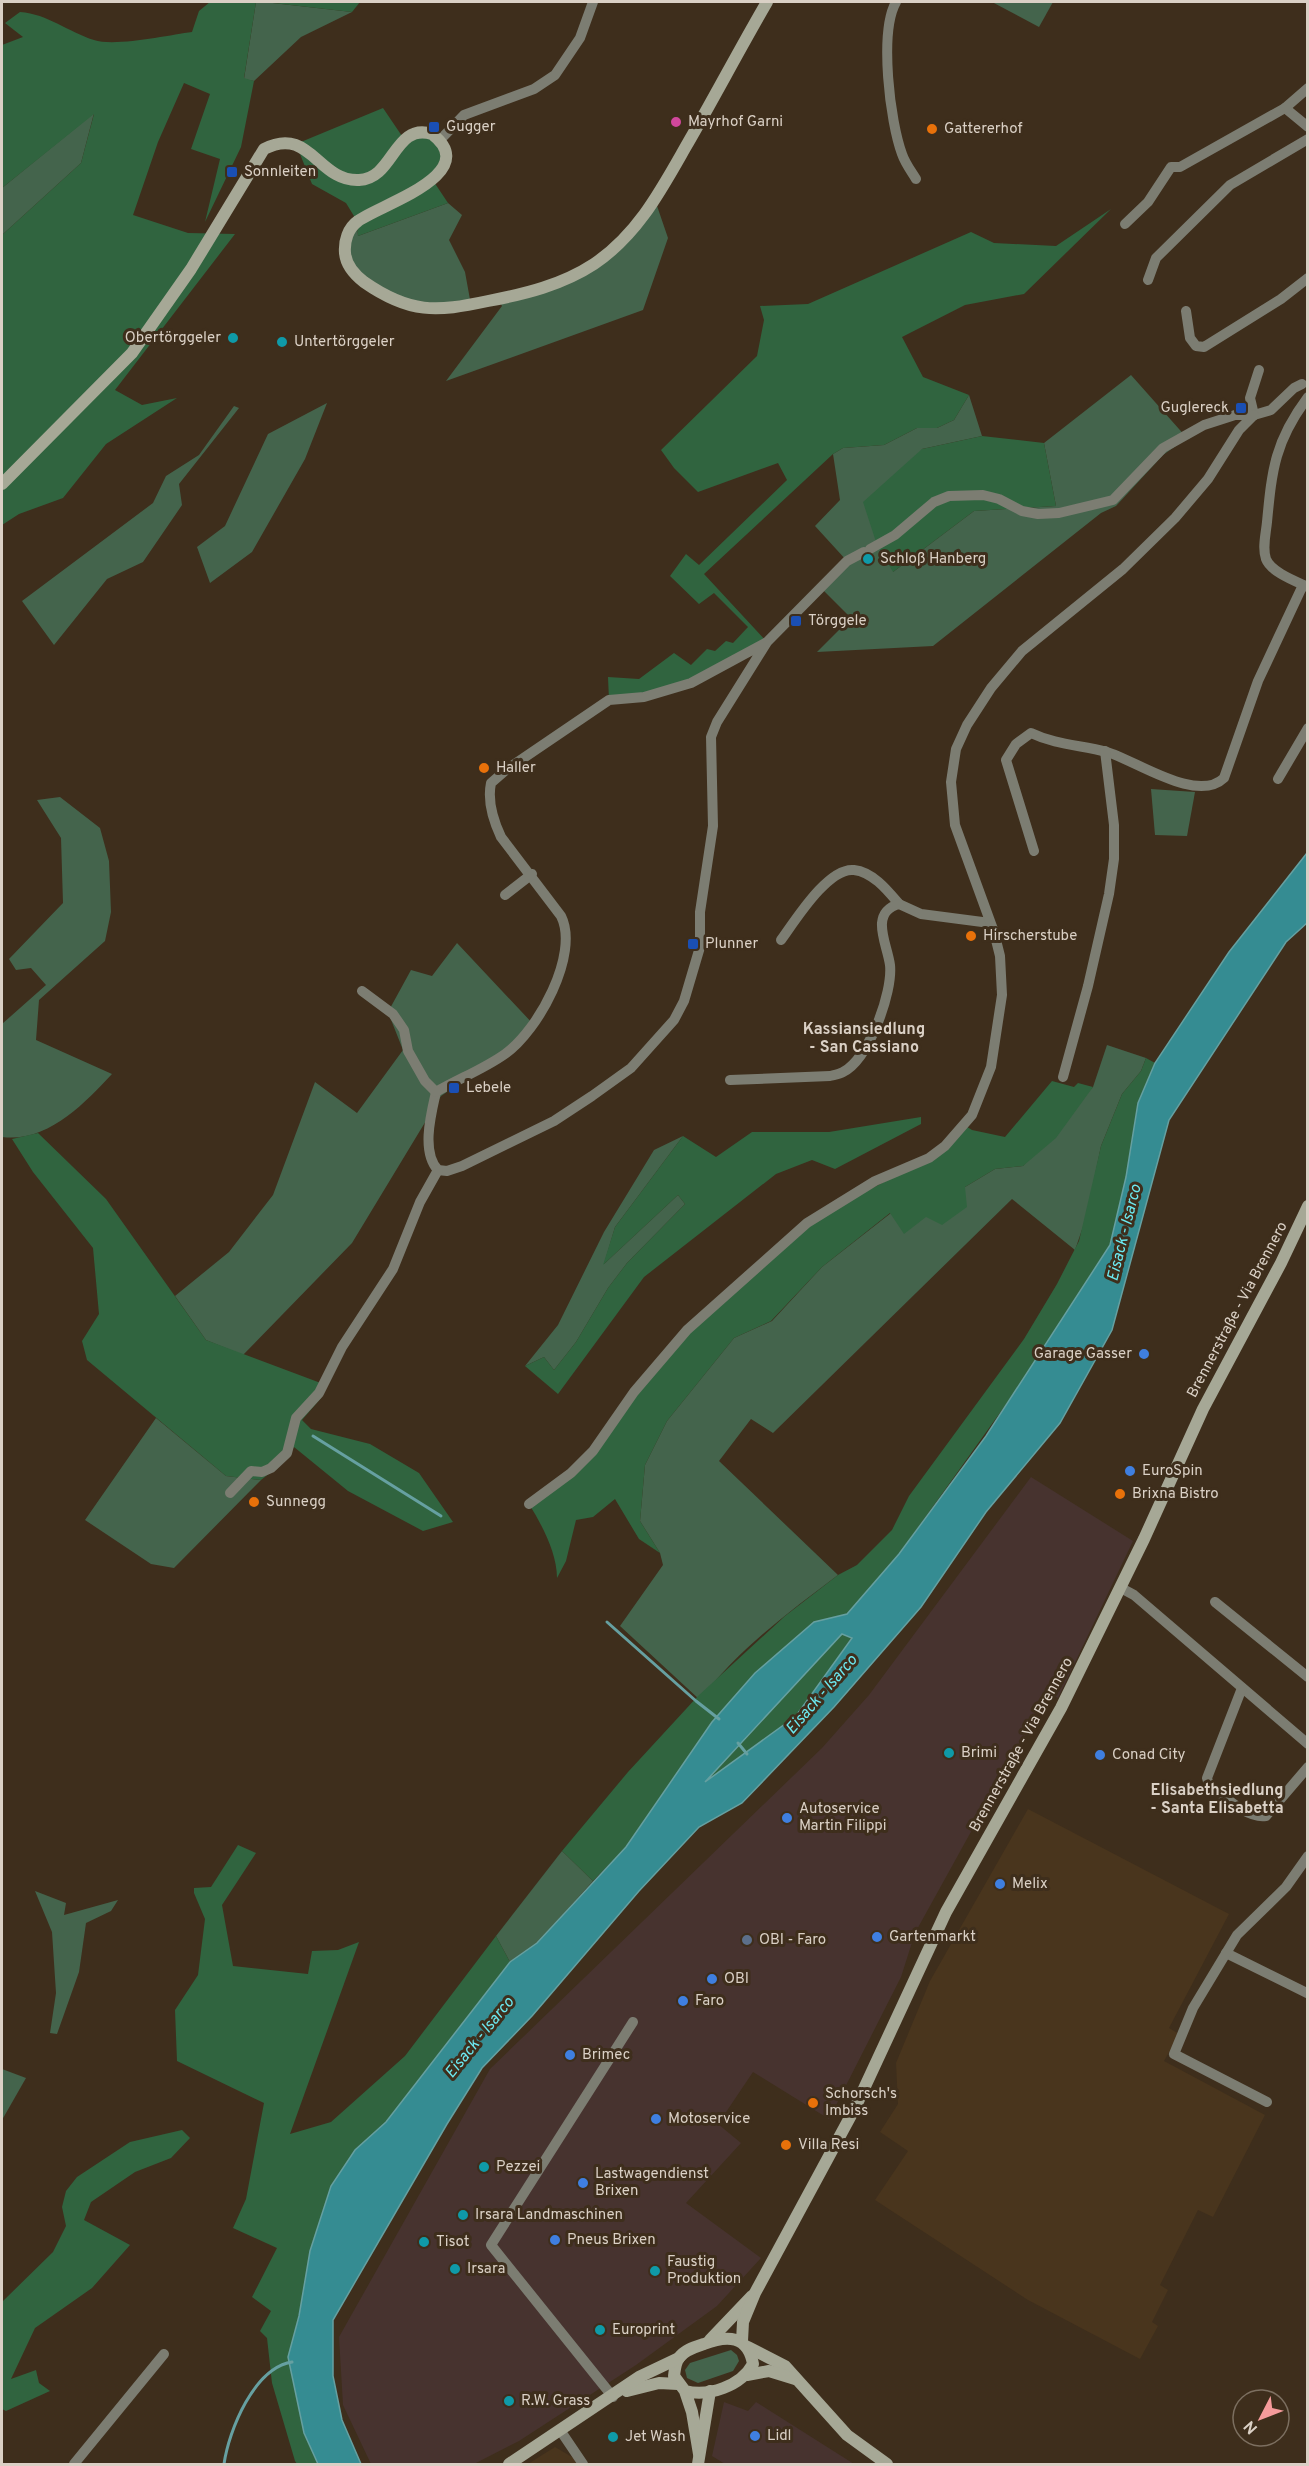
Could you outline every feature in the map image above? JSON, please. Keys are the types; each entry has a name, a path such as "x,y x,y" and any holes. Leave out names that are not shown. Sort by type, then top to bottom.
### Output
{"main road":[{"path":"2,484 121,367 153,325 198,256 256,158 273,144 296,144 345,179 361,181 383,169 404,139 415,132 432,134 440,140 445,158 442,168 432,179 406,198 357,221 348,232 345,256 351,270 363,281 400,304 419,309 437,310 471,305 552,285 593,264 637,227 714,99 766,2"},
{"name":"Brennerstraße - Via Brennero","path":"747,2375 753,2364 745,2344 743,2322 755,2294 855,2109 946,1912 1061,1708 1120,1588 1203,1409 1281,1263 1308,1206"},
{"name":"Brennerstraße - Via Brennero","path":"708,2342 755,2294"},
{"name":"Brennerstraße - Via Brennero","path":"613,2397 639,2377 708,2342 723,2337 745,2344"},
{"path":"745,2344 785,2366 847,2435 886,2464"},
{"path":"679,2358 674,2376 692,2412 699,2459"},
{"path":"509,2464 613,2397 642,2385 668,2382 698,2394 737,2383 747,2375 770,2371 795,2379"},
{"path":"699,2459 710,2391"}],"street":[{"path":"440,140 464,115 534,89 555,75 580,38 593,2"},
{"path":"896,2 888,22 892,121 903,156 916,179"},
{"path":"1125,224 1148,202 1171,167 1180,167 1285,108 1308,88"},
{"path":"1285,108 1308,126"},
{"path":"1149,280 1156,258 1230,185 1308,138"},
{"path":"1186,311 1191,338 1196,346 1204,347 1308,278"},
{"path":"1254,415 1250,398 1259,369"},
{"path":"438,1170 447,1171 462,1166 554,1121 631,1068 674,1020 684,1001 700,947 700,912 713,826 711,737 717,722 767,642 847,561 895,535 934,502 949,496 983,495 999,498 1022,511 1038,514 1059,513 1113,500 1163,448 1204,425 1235,415 1254,415 1271,410 1294,388 1306,382"},
{"path":"1034,851 1006,760 1016,744 1031,733 1058,744 1105,751 1177,782 1192,785 1219,783 1224,778 1258,681 1306,586 1271,567 1265,551 1273,467 1286,431 1308,397"},
{"path":"529,1504 571,1473 593,1451 634,1392 687,1330 807,1223 875,1181 929,1158 964,1125 978,1103 991,1067 1002,995 1000,956 955,825 951,782 956,749 967,725 991,688 1023,651 1123,569 1174,518 1208,479 1239,430 1254,415"},
{"path":"438,1170 430,1156 430,1118 436,1092 505,1054 523,1039 539,1017 555,983 565,951 567,927 532,874 501,837 494,824 490,791 495,778 609,700 644,697 691,683 767,642"},
{"path":"1278,779 1308,728"},
{"path":"1063,1077 1110,894 1114,859 1114,825 1105,751"},
{"path":"781,940 819,890 842,872 853,869 880,884 899,904 921,914 990,923"},
{"path":"505,895 532,874"},
{"path":"730,1080 830,1076 843,1072 854,1064 879,1026 890,972 882,925 885,913 899,904"},
{"path":"362,991 393,1014 404,1030 408,1051 425,1081 436,1092"},
{"path":"230,1493 251,1471 262,1472 271,1468 287,1453 296,1418 319,1393 342,1347 393,1269 420,1202 438,1170"},
{"path":"1120,1588 1134,1595 1308,1744"},
{"path":"1215,1602 1308,1677"},
{"path":"1242,1688 1207,1778 1209,1785 1256,1817 1266,1816 1308,1767"},
{"path":"1267,2102 1174,2054 1193,2008 1237,1935 1286,1887 1308,1856"},
{"path":"1226,1953 1307,1993"},
{"path":"613,2397 491,2246 633,2022"},
{"path":"74,2464 164,2354"},
{"path":"560,2430 583,2464"}],"shaded area":[{"path":"1031,1477 1133,1541 1058,1698 1051,1694 1009,1763 915,1933 901,1977 829,2119 753,2072 718,2124 741,2143 686,2203 761,2258 717,2306 636,2365 519,2441 474,2464 371,2464 343,2405 339,2337 490,2069 822,1748 869,1695"},
{"name":"Melix","path":"1028,1809 1229,1914 1169,2028 1179,2034 1164,2061 1265,2115 1213,2217 1198,2210 1160,2285 1168,2290 1152,2322 1158,2326 1140,2359 1028,2300 875,2200 908,2151 880,2132 898,2104 896,2063 930,1981"},
{"path":"724,2402 748,2411 756,2402 854,2464 725,2464 712,2456"},
{"path":"555,2447 584,2464 528,2464"}],"green space":[{"path":"210,2 256,2 244,78 254,81 241,147 205,222 220,159 191,149 210,94 184,83 158,142 133,215 188,233 235,234 115,390 142,405 177,398 106,444 63,498 19,514 2,525 2,235 81,163 94,114 2,188 2,45 23,37 5,23 20,12 30,13 94,40 128,41 192,32 199,11"},
{"path":"256,2 352,12 301,37 254,81 244,79"},
{"path":"264,2 360,2 352,12"},
{"path":"992,2 1053,2 1039,27"},
{"path":"383,108 404,139 424,132 445,149 432,179 448,203 358,236 357,221 346,203 312,184 296,144"},
{"path":"94,113 81,163 2,235 2,188"},
{"path":"655,200 668,238 643,310 446,381 502,306 498,299 593,264"},
{"path":"448,203 462,215 449,240 465,272 471,305 419,309 351,270 348,232 357,221 358,236"},
{"path":"1111,209 1024,294 965,305 902,337 923,377 969,395 954,420 937,428 917,428 884,445 843,448 833,454 704,574 767,642 691,683 609,700 608,677 639,679 674,653 691,665 707,649 715,651 726,641 733,643 748,627 714,593 699,604 670,576 686,554 699,565 787,480 778,463 698,492 674,468 661,450 757,356 764,320 760,306 808,304 971,232 994,243 1056,246"},
{"path":"1131,375 1187,438 1163,455 1116,506 1101,513 933,646 817,652 851,618 820,587 847,561 815,526 840,500 833,454 843,448 884,445 917,428 937,428 954,420 969,395 982,436 922,449 893,572 974,511 1056,506 1044,443"},
{"path":"327,403 305,459 252,552 210,583 197,547 225,526 268,434"},
{"path":"234,406 239,408 179,484 182,505 143,562 107,579 54,645 22,601 153,503 166,476 199,455"},
{"path":"982,436 1044,443 1056,506 974,511 893,572 877,545 863,502 922,449"},
{"path":"1151,789 1195,792 1187,836 1155,835"},
{"path":"60,797 100,828 109,861 111,912 105,941 39,1000 36,1040 112,1074 77,1109 49,1128 34,1134 2,1137 2,1024 46,985 31,968 16,970 9,959 63,903 61,838 37,800"},
{"path":"457,943 535,1026 527,1037 441,1096 352,1243 243,1355 206,1340 175,1296 229,1252 273,1195 315,1082 357,1113 403,1050 388,1012 411,970 432,976"},
{"path":"1107,1045 1146,1058 1141,1071 1122,1094 1101,1146 1086,1218 1075,1250 1012,1199 773,1433 751,1419 719,1461 838,1575 747,1648 700,1700 620,1626 663,1565 660,1553 640,1521 645,1465 667,1421 734,1338 772,1321 822,1267 891,1213 965,1187 995,1169 1023,1166 1093,1087"},
{"path":"1146,1058 1155,1063 1138,1103 1126,1177 1110,1245 1032,1368 899,1554 847,1614 814,1622 755,1673 712,1722 626,1847 593,1881 562,1851 628,1772 698,1696 785,1616 838,1575 857,1565 892,1530 909,1496 1024,1339 1057,1284 1079,1241 1101,1146 1122,1094 1141,1071"},
{"path":"1052,1081 1074,1087 1078,1083 1093,1087 1056,1138 1023,1166 995,1169 965,1187 967,1207 942,1225 926,1217 904,1234 890,1213 822,1267 771,1321 734,1338 667,1421 645,1465 640,1521 660,1553 639,1539 615,1499 593,1517 576,1520 566,1561 557,1578 552,1549 529,1504 571,1473 687,1330 807,1223 929,1158 964,1125 972,1130 1005,1137"},
{"path":"921,1117 921,1124 835,1169 812,1160 776,1174 644,1277 558,1394 525,1366 544,1357 554,1370 576,1342 608,1288 627,1263 685,1204 678,1195 603,1265 615,1227 683,1136 716,1157 752,1132 829,1132"},
{"path":"38,1133 106,1199 206,1340 326,1385 321,1398 302,1420 311,1429 370,1444 419,1473 453,1522 423,1531 348,1491 294,1447 285,1461 261,1480 226,1476 87,1360 82,1341 99,1314 93,1248 33,1172 12,1139"},
{"path":"683,1136 615,1227 604,1264 678,1195 685,1204 627,1263 608,1288 576,1342 554,1370 544,1357 525,1366 558,1325 604,1232 654,1150"},
{"path":"156,1418 226,1476 261,1480 174,1568 151,1564 85,1520"},
{"path":"842,1634 852,1637 796,1716 702,1785"},
{"path":"238,1845 256,1853 222,1905 233,1966 308,1974 312,1951 338,1950 359,1942 290,2134 331,2122 405,2056 496,1936 510,1962 386,2122 355,2150 299,2316 288,2357 304,2433 318,2464 297,2464 295,2461 272,2383 267,2338 260,2331 271,2311 252,2297 277,2248 233,2228 246,2199 264,2103 177,2061 175,2010 198,1975 205,1919 194,1888 211,1887"},
{"path":"562,1851 593,1881 537,1943 510,1962 496,1936"},
{"path":"35,1891 66,1903 64,1915 118,1900 111,1911 86,1923 79,1972 57,2034 50,2033 56,1993 52,1932"},
{"path":"2,2069 26,2078 2,2120"},
{"path":"182,2130 190,2138 171,2158 135,2172 91,2202 84,2220 130,2245 92,2288 35,2328 11,2379 36,2370 39,2383 50,2391 6,2411 2,2409 2,2302 53,2252 66,2226 62,2207 66,2191 77,2177 130,2142"},
{"path":"731,2350 737,2355 739,2361 733,2371 698,2383 687,2378 685,2370 690,2363"}],"water":[{"name":"Eisack - Isarco","path":"1307,853 1307,923 1286,942 1169,1120 1112,1330 1060,1423 986,1512 921,1607 834,1707 742,1803 699,1827 639,1891 532,2016 482,2068 333,2320 333,2376 342,2420 361,2464 318,2464 304,2433 288,2357 299,2316 310,2251 331,2186 355,2150 386,2122 510,1962 537,1943 626,1847 712,1722 755,1673 814,1622 847,1614 899,1554 986,1436 1110,1245 1126,1177 1138,1103 1155,1063 1229,952","holes":["842,1634 852,1638 796,1716 705,1782"]}],"waterway":[{"path":"313,1436 441,1516"},
{"path":"607,1622 719,1719"},
{"path":"738,1743 747,1754"},
{"path":"224,2464 231,2435 255,2388 278,2367 292,2362"}],"place":[{"name":"Mayrhof Garni","path":"676,122"},
{"name":"Gugger","path":"434,127"},
{"name":"Gattererhof","path":"932,129"},
{"name":"Sonnleiten","path":"232,172"},
{"name":"Obertörggeler","path":"233,338"},
{"name":"Untertörggeler","path":"282,342"},
{"name":"Guglereck","path":"1241,408"},
{"name":"Schloß Hanberg","path":"868,559"},
{"name":"Törggele","path":"796,621"},
{"name":"Haller","path":"484,768"},
{"name":"Hirscherstube","path":"971,936"},
{"name":"Plunner","path":"693,944"},
{"name":"Lebele","path":"454,1088"},
{"name":"Garage Gasser","path":"1144,1354"},
{"name":"EuroSpin","path":"1130,1471"},
{"name":"Brixna Bistro","path":"1120,1494"},
{"name":"Sunnegg","path":"254,1502"},
{"name":"Brimi","path":"949,1753"},
{"name":"Conad City","path":"1100,1755"},
{"name":"Autoservice Martin Filippi","path":"787,1818"},
{"name":"Melix","path":"1000,1884"},
{"name":"Gartenmarkt","path":"877,1937"},
{"name":"OBI - Faro","path":"747,1940"},
{"name":"OBI","path":"712,1979"},
{"name":"Faro","path":"683,2001"},
{"name":"Brimec","path":"570,2055"},
{"name":"Schorsch's Imbiss","path":"813,2103"},
{"name":"Motoservice","path":"656,2119"},
{"name":"Villa Resi","path":"786,2145"},
{"name":"Pezzei","path":"484,2167"},
{"name":"Lastwagendienst Brixen","path":"583,2183"},
{"name":"Irsara Landmaschinen","path":"463,2215"},
{"name":"Pneus Brixen","path":"555,2240"},
{"name":"Tisot","path":"424,2242"},
{"name":"Irsara","path":"455,2269"},
{"name":"Faustig Produktion","path":"655,2271"},
{"name":"Europrint","path":"600,2330"},
{"name":"R.W. Grass","path":"509,2401"},
{"name":"Lidl","path":"755,2436"},
{"name":"Jet Wash","path":"613,2437"}],"district":[{"name":"Kassiansiedlung - San Cassiano","path":"864,1039"},
{"name":"Elisabethsiedlung - Santa Elisabetta","path":"1217,1800"}]}
